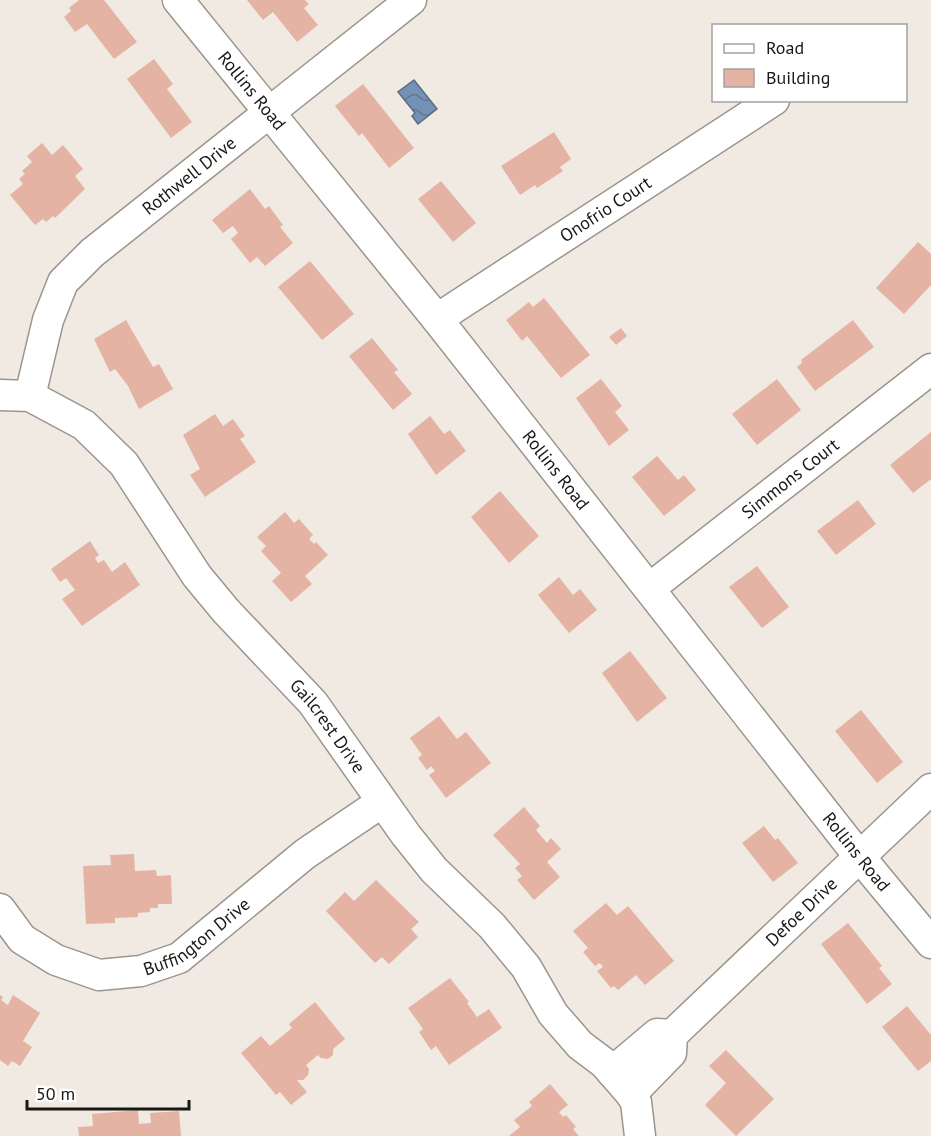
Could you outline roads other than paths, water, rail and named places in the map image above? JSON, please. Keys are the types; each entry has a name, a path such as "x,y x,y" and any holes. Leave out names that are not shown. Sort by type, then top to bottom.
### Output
{"street":[{"name":"Rollins Road","path":"178,0 437,320 931,943"},
{"name":"Rothwell Drive","path":"30,396 48,320 63,282 92,253 411,0"},
{"name":"Onofrio Court","path":"437,320 771,102"},
{"name":"Simmons Court","path":"650,588 931,369"},
{"path":"0,395 30,396"},
{"name":"Gailcrest Drive","path":"30,396 84,425 124,464 197,576 226,611 313,704 382,802 434,870 492,926 526,968 553,1014 579,1045 621,1083"},
{"name":"Defoe Drive","path":"621,1083 657,1035 672,1035 931,789"},
{"name":"Buffington Drive","path":"0,909 22,939 56,960 99,975 141,971 179,958 305,854 382,802"},
{"path":"621,1083 636,1102 640,1136"}],"water":[{"path":"414,80 437,109 418,124 412,116 415,113 398,92"}]}
